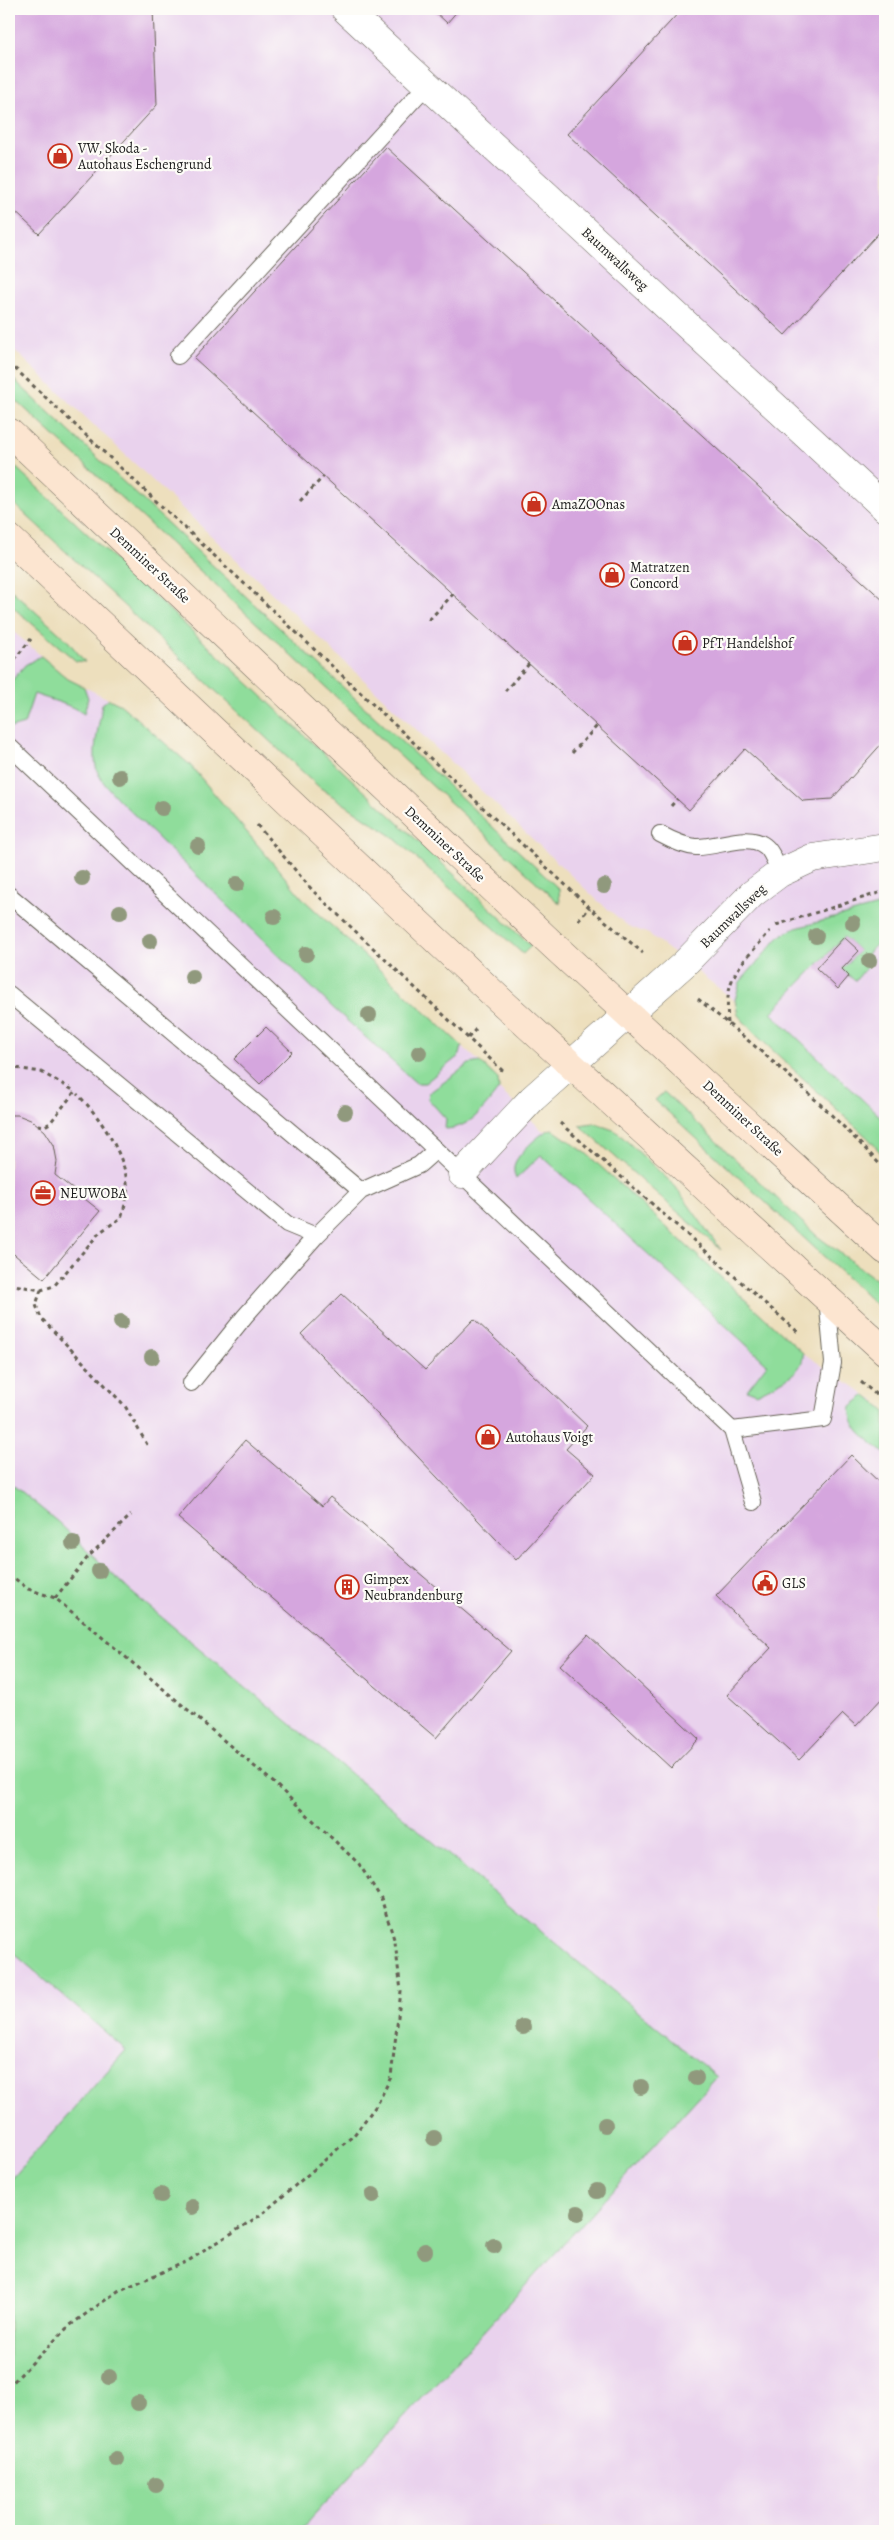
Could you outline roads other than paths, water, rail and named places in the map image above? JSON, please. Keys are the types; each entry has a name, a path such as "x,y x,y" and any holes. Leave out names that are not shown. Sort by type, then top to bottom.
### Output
{"main road":[{"name":"Demminer Straße","path":"9,432 554,946 885,1250"},
{"path":"9,538 502,1002 885,1351"}],"street":[{"name":"Baumwallsweg","path":"345,9 885,508"},
{"name":"Baumwallsweg","path":"462,1174 532,1099 669,976 752,894 780,873 812,858 885,847"}],"lane":[{"path":"178,356 427,85"},
{"path":"9,746 732,1430 753,1502"},
{"path":"660,834 676,842 697,847 734,841 758,842 767,847 780,873"},
{"path":"9,895 361,1191"},
{"path":"9,994 287,1224 316,1236"},
{"path":"191,1383 245,1316 316,1236 361,1191 419,1165 436,1150"},
{"path":"732,1430 823,1419 833,1363 827,1297"}],"place":[{"name":"VW, Skoda - Autohaus Eschengrund","path":"60,156"},
{"name":"AmaZOOnas","path":"534,504"},
{"name":"Matratzen Concord","path":"612,575"},
{"name":"PfT Handelshof","path":"685,643"},
{"name":"NEUWOBA","path":"43,1193"},
{"name":"Autohaus Voigt","path":"488,1437"},
{"name":"GLS","path":"765,1583"},
{"name":"Gimpex Neubrandenburg","path":"347,1587"}]}
